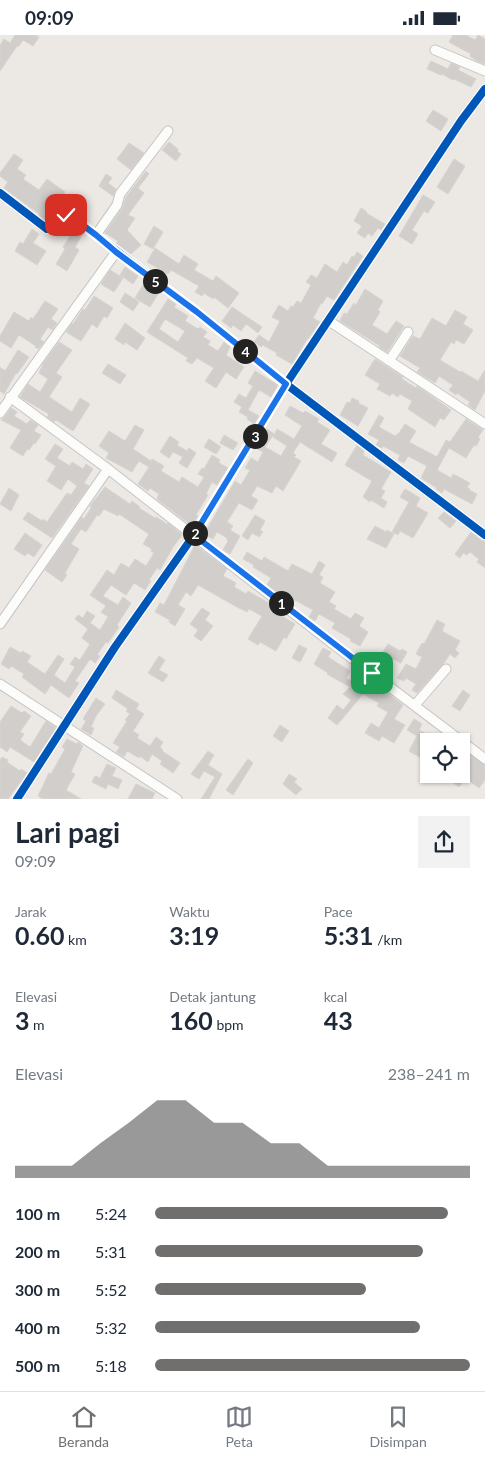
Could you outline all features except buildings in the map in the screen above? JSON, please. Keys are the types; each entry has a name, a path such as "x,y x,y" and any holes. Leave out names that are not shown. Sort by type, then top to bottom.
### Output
{"street":[{"path":"435,50 485,71"},
{"path":"17,799 115,647 194,535 286,384 461,121 485,89"},
{"path":"96,235 117,205 120,195 168,131"},
{"path":"0,193 47,229 52,227 60,217 68,216 96,235 197,312 286,384 485,535"},
{"path":"0,413 116,252"},
{"path":"329,321 485,424"},
{"path":"389,361 408,331"},
{"path":"10,397 108,469 329,641 485,759"},
{"path":"0,624 108,469"},
{"path":"415,705 446,669"},
{"path":"0,684 177,799"}],"cycle path":[{"path":"17,799 115,647 194,535 286,384 461,121 485,89"},
{"path":"0,193 47,229 64,216 72,217 197,312 286,384 485,535"}],"route":[{"path":"66,215 72,217 197,312 286,384 194,535 372,673"}]}
